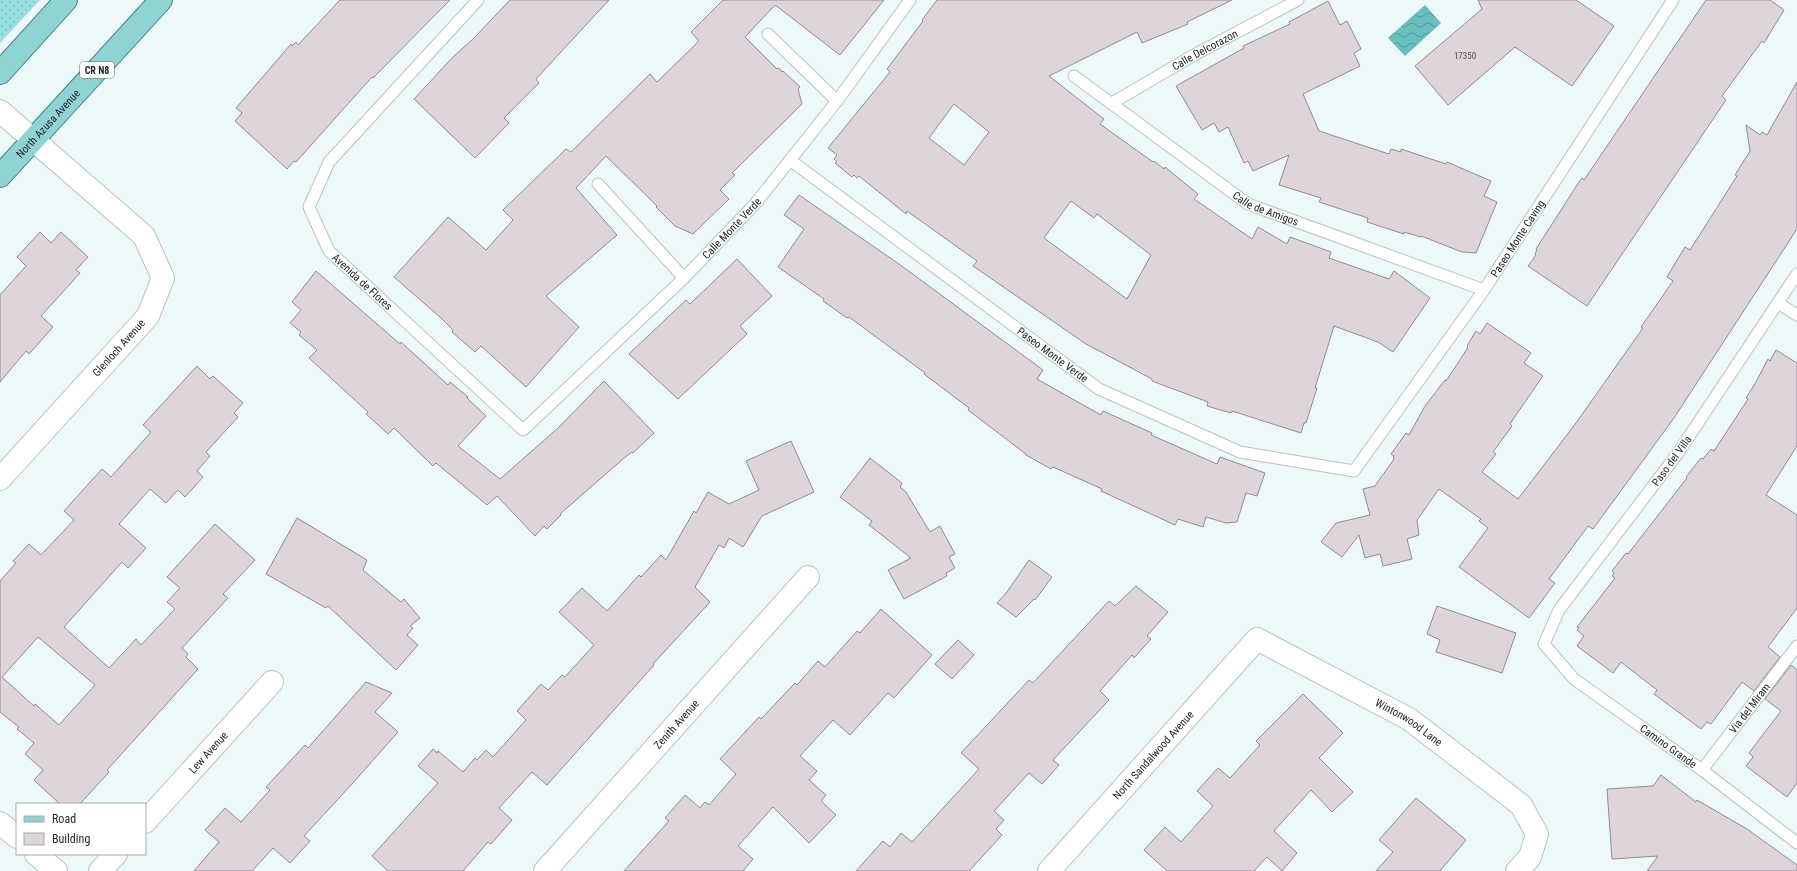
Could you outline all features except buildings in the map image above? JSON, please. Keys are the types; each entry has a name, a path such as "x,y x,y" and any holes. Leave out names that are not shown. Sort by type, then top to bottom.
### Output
{"main road":[{"path":"0,73 66,0"},
{"name":"North Azusa Avenue","path":"0,176 161,0"}],"street":[{"name":"Glenloch Avenue","path":"0,111 144,236 163,278 148,316 0,480"},
{"name":"Zenith Avenue","path":"545,871 808,577"},
{"name":"Wintonwood Lane","path":"1257,639 1409,719 1522,805 1537,834 1530,857 1517,871"},
{"name":"North Sandalwood Avenue","path":"1049,871 1257,639"},
{"name":"Lew Avenue","path":"146,821 272,682"},
{"path":"0,823 16,836"},
{"path":"37,855 56,871"},
{"path":"100,871 115,855"}],"lane":[{"name":"Avenida de Flores","path":"478,0 329,162 309,206 329,251 523,430"},
{"name":"Calle Monte Verde","path":"523,430 684,278 755,204 837,101 910,0"},
{"name":"Calle Delcorazon","path":"1112,103 1194,56 1298,0"},
{"name":"Paseo Monte Caving","path":"1354,471 1484,290 1672,0"},
{"path":"768,34 837,101"},
{"name":"Calle de Amigos","path":"1074,76 1248,204 1484,290"},
{"name":"Paseo Monte Verde","path":"790,160 1099,389 1240,452 1354,471"},
{"path":"598,184 684,278"},
{"name":"Paso del Villa","path":"1544,644 1559,610 1678,453 1797,274"},
{"path":"1778,303 1797,315"},
{"name":"Camino Grande","path":"1544,644 1574,679 1702,770 1797,843"},
{"name":"Via del Miram","path":"1702,770 1797,646"}],"shaded area":[{"path":"0,0 40,0 0,43"}],"water":[{"path":"1425,5 1441,23 1405,56 1388,38"}]}
